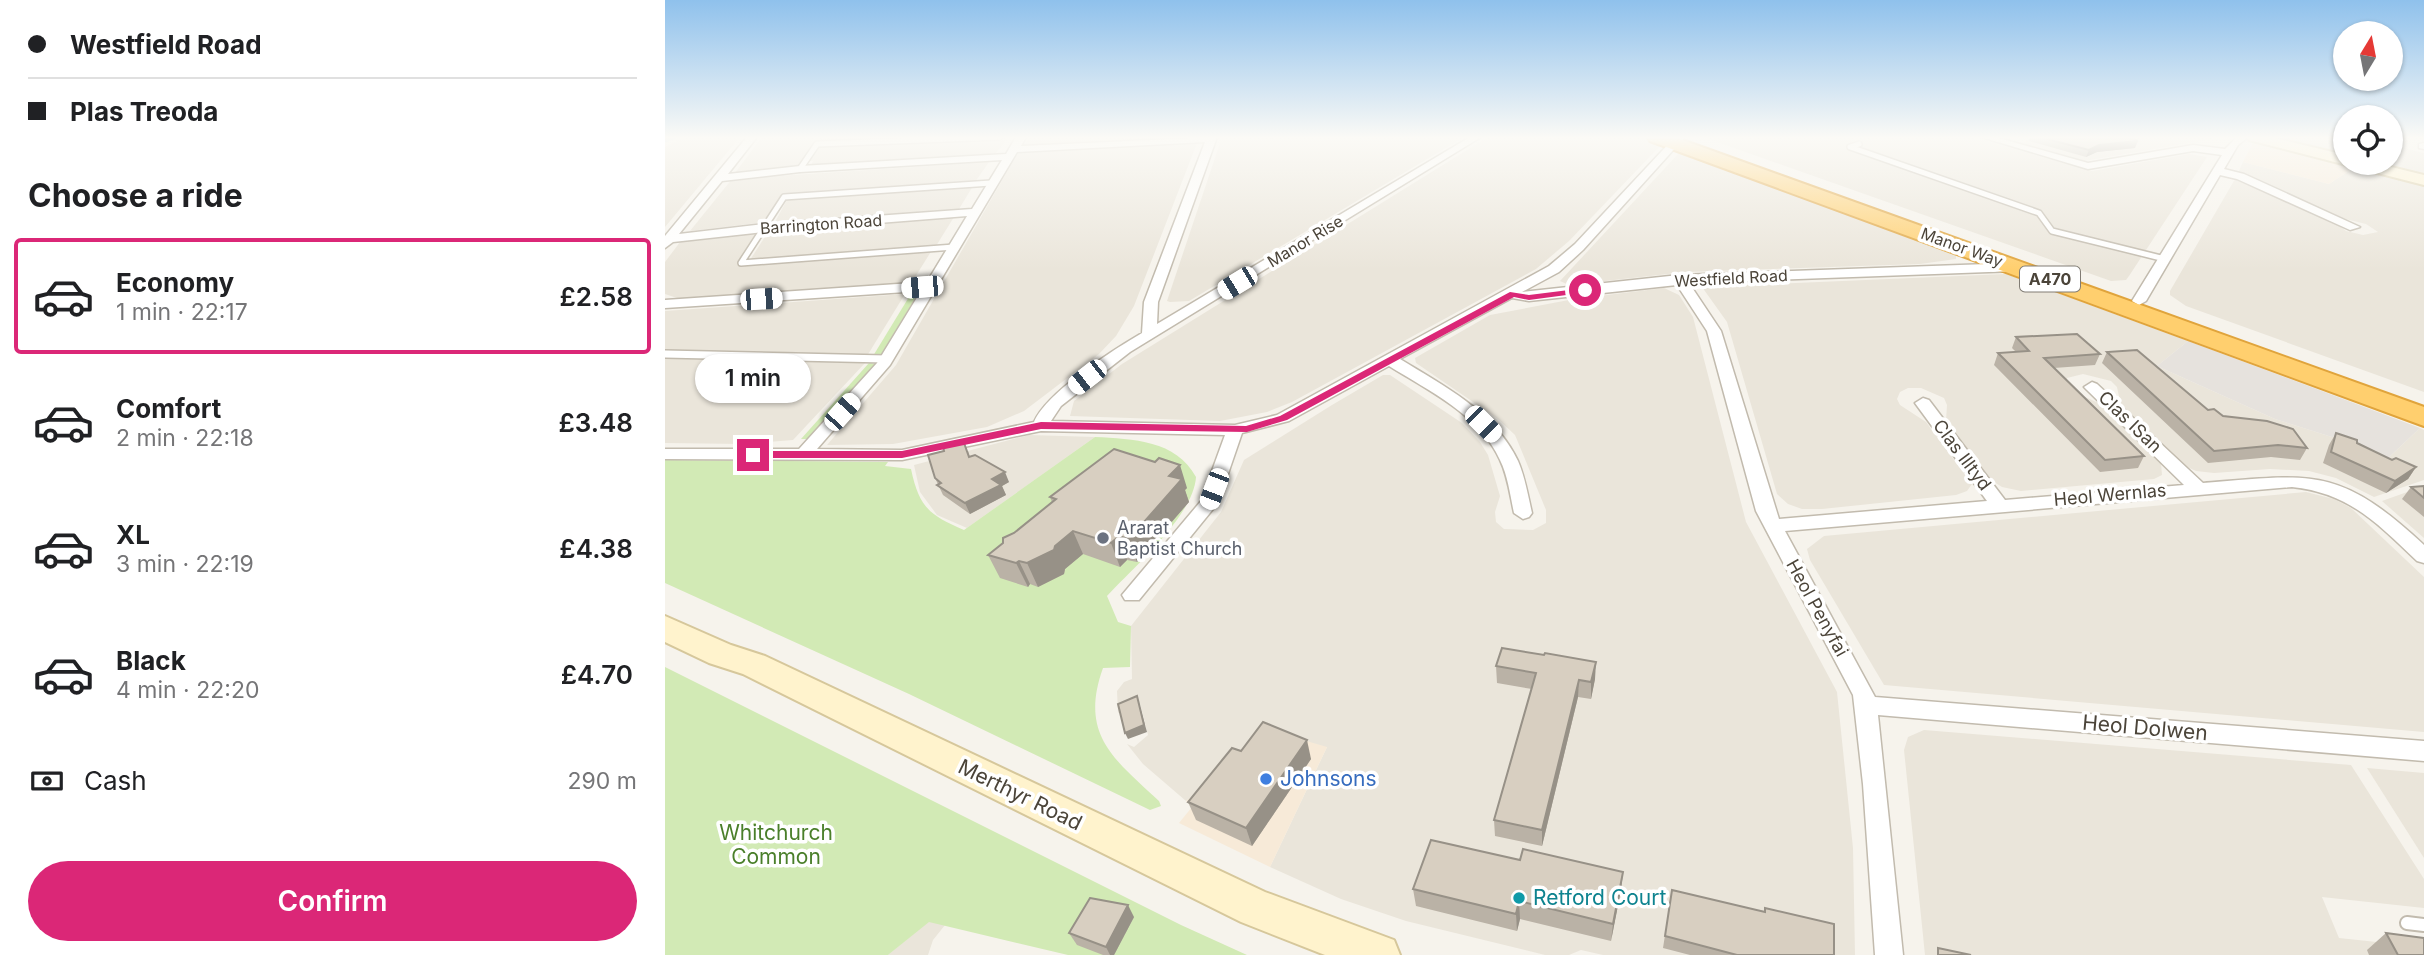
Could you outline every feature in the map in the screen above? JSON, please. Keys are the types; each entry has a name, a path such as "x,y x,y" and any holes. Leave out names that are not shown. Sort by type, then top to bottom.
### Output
{"highway":[{"name":"Manor Way","path":"1790,182 2424,417"},
{"name":"Manor Way","path":"1799,182 2424,405"}],"street":[{"path":"667,242 715,182"},
{"path":"1149,335 1151,302 1195,182"},
{"name":"Manor Rise","path":"1041,426 1047,411 1055,402 1149,335 1401,182"},
{"path":"665,454 902,455 1041,426 1235,430 1283,418 1513,294 1567,258 1636,182"},
{"path":"2139,301 2211,182"},
{"path":"2252,182 2354,227"},
{"path":"803,455 886,359 991,183"},
{"name":"Barrington Road","path":"667,242 765,228 974,212"},
{"path":"1951,270 1971,264 1976,258 1974,251"},
{"name":"Westfield Road","path":"1513,294 1529,297 1679,279 2016,267"},
{"name":"Heol Penyfai","path":"1679,279 1707,316 1714,331 1759,496 1772,526 1857,679 1865,705 1889,955"},
{"path":"665,304 930,286"},
{"path":"1391,360 1461,408 1493,434 1509,460 1523,513"},
{"name":"Clas ISan","path":"2092,387 2197,487"},
{"name":"Clas Illtyd","path":"1923,403 2000,506"},
{"path":"1132,595 1209,503 1235,430"},
{"name":"Heol Wernlas","path":"1772,526 2197,487 2292,481 2333,487 2366,502 2424,556"},
{"name":"Merthyr Road","path":"665,628 720,654 754,665 1266,913 1379,955"},
{"name":"Heol Dolwen","path":"1865,705 2424,751"}],"lane":[{"path":"1948,182 2039,213 2052,231 2165,259"},
{"path":"954,247 741,263 784,197 991,183"},
{"path":"665,354 886,359"},
{"path":"2407,923 2424,925"}],"shaded area":[{"path":"665,182 703,182 665,227"},
{"path":"730,182 975,182 783,195 766,222 690,231"},
{"path":"1001,182 1182,182 1134,306 1116,336 1099,354 1024,411 987,427 893,444 827,445 896,365"},
{"path":"1207,182 1389,182 1189,301 1167,301"},
{"path":"1416,182 1626,182 1569,241 1536,269 1292,402 1267,412 1220,421 1070,416 1074,401 1122,364"},
{"path":"1652,182 1760,182 1956,255 1956,259 1920,264 1686,272 1569,285 1560,281"},
{"path":"1829,182 2191,182 2126,280 2111,281"},
{"path":"2234,182 2241,182 2332,220 2346,231 2363,235 2378,232 2366,224 2337,217 2257,182 2319,182 2329,184 2333,182 2411,182 2424,185 2424,392 2186,306 2170,295"},
{"path":"973,186 959,209 775,222 788,198"},
{"path":"954,217 936,246 750,260 768,232"},
{"path":"758,233 737,265 932,250 912,282 680,299 665,294 665,262 680,242"},
{"path":"2006,274 2188,341 2157,366 2275,419 2335,438 2386,460 2420,428 2424,430 2424,480 2374,497 2336,478 2309,471 2196,471 2183,465 2121,406 2117,387 2111,381 2083,374 2067,378 2067,386 2103,405 2161,463 2162,475 2154,479 2021,491 2002,487 1991,480 1946,421 1947,405 1944,398 1921,388 1908,388 1900,392 1897,399 1900,405 1926,422 1972,484 1967,491 1956,495 1822,509 1802,509 1788,504 1777,494 1727,322 1702,287"},
{"path":"1664,288 1679,295 1693,317 1746,522 1837,692 1853,848 1855,955 1603,955 1581,950 1569,955 1545,955 1406,921 1341,899 1270,867 1327,747 1248,754 1186,801 1143,764 1127,744 1134,747 1148,735 1140,704 1118,713 1117,691 1124,682 1132,679 1131,626 1221,512 1244,460 1383,375 1390,375 1462,423 1480,442 1488,455 1500,496 1495,512 1496,522 1504,529 1533,530 1546,523 1546,510 1515,435 1498,419 1416,363 1415,358 1490,315 1574,299"},
{"path":"905,294 867,356 665,350 665,311"},
{"path":"2188,341 2420,428 2386,460 2335,438 2275,419 2157,366"},
{"path":"665,356 865,363 793,440 742,444 665,443"},
{"path":"1029,435 1095,437 967,528 937,515 920,492 914,465"},
{"path":"2424,486 2424,538 2382,501"},
{"path":"2306,492 2334,499 2351,508 2424,577 2424,732 1884,685 1810,560 1807,549 1824,536"},
{"path":"1266,729 1327,747 1270,867 1179,823 1192,807 1186,801 1248,754"},
{"path":"1924,730 2351,765 2424,879 2424,908 2322,897 2339,938 2424,947 2424,955 1925,955 1904,750 1908,737"},
{"path":"2367,768 2424,773 2424,858"},
{"path":"929,921 945,925 933,940 928,955 888,955"}],"green space":[{"path":"912,292 917,295 881,355 873,356"},
{"path":"869,363 876,364 808,439 801,439"},
{"path":"1095,437 1138,441 1165,449 1177,455 1196,477 1193,492 1174,524 1107,596 1118,622 1131,626 1130,667 1103,668 1095,711 1098,728 1115,758 1159,801 1161,806 1150,810 909,694 665,583 665,460 888,462 885,466 911,469 918,492 927,508 964,530"},
{"name":"Whitchurch Common","path":"665,667 1181,925 1247,955 1068,955 929,922 888,955 665,955"}],"building":[{"path":"2077,334 2100,354 2044,358 2144,456 2105,460 1998,353 2029,351 2016,337"},
{"path":"2137,350 2208,410 2214,409 2223,416 2267,421 2293,429 2307,448 2278,445 2214,451 2107,352"},
{"path":"2336,433 2357,440 2357,443 2392,460 2396,458 2416,467 2395,481 2331,452"},
{"path":"963,440 969,457 975,455 1005,472 992,479 1001,485 965,503 937,485 941,483 935,478 928,455 944,451 943,446"},
{"path":"1114,449 1155,462 1159,458 1180,465 1169,476 1182,479 1129,539 1119,536 1111,543 1073,531 1055,546 1054,550 1027,563 1016,563 988,555 1003,543 1003,538 1014,533 1056,499 1050,497"},
{"path":"2424,486 2424,498 2411,487"},
{"path":"1502,648 1596,662 1591,682 1579,680 1542,830 1494,820 1536,673 1496,666"},
{"path":"1137,696 1144,725 1125,733 1118,704"},
{"path":"1263,722 1307,740 1246,828 1188,802 1232,748 1241,751"},
{"name":"Retford Court","path":"1431,840 1520,860 1523,849 1623,872 1613,924 1519,901 1516,914 1413,889"},
{"path":"1672,890 1765,912 1765,908 1834,924 1834,955 1737,955 1665,936"},
{"path":"1090,898 1128,905 1106,947 1069,933"},
{"path":"2386,933 2424,938 2424,955 2398,955"},
{"path":"1938,948 1971,955 1938,955"}],"place":[{"name":"Ararat Baptist Church","path":"1103,538"},
{"name":"Johnsons","path":"1266,779"},
{"name":"Retford Court","path":"1519,898"}],"route":[{"path":"753,455 902,455 1016,429 1059,425 1210,431 1247,429 1283,418 1513,294 1529,297 1585,290"}]}
